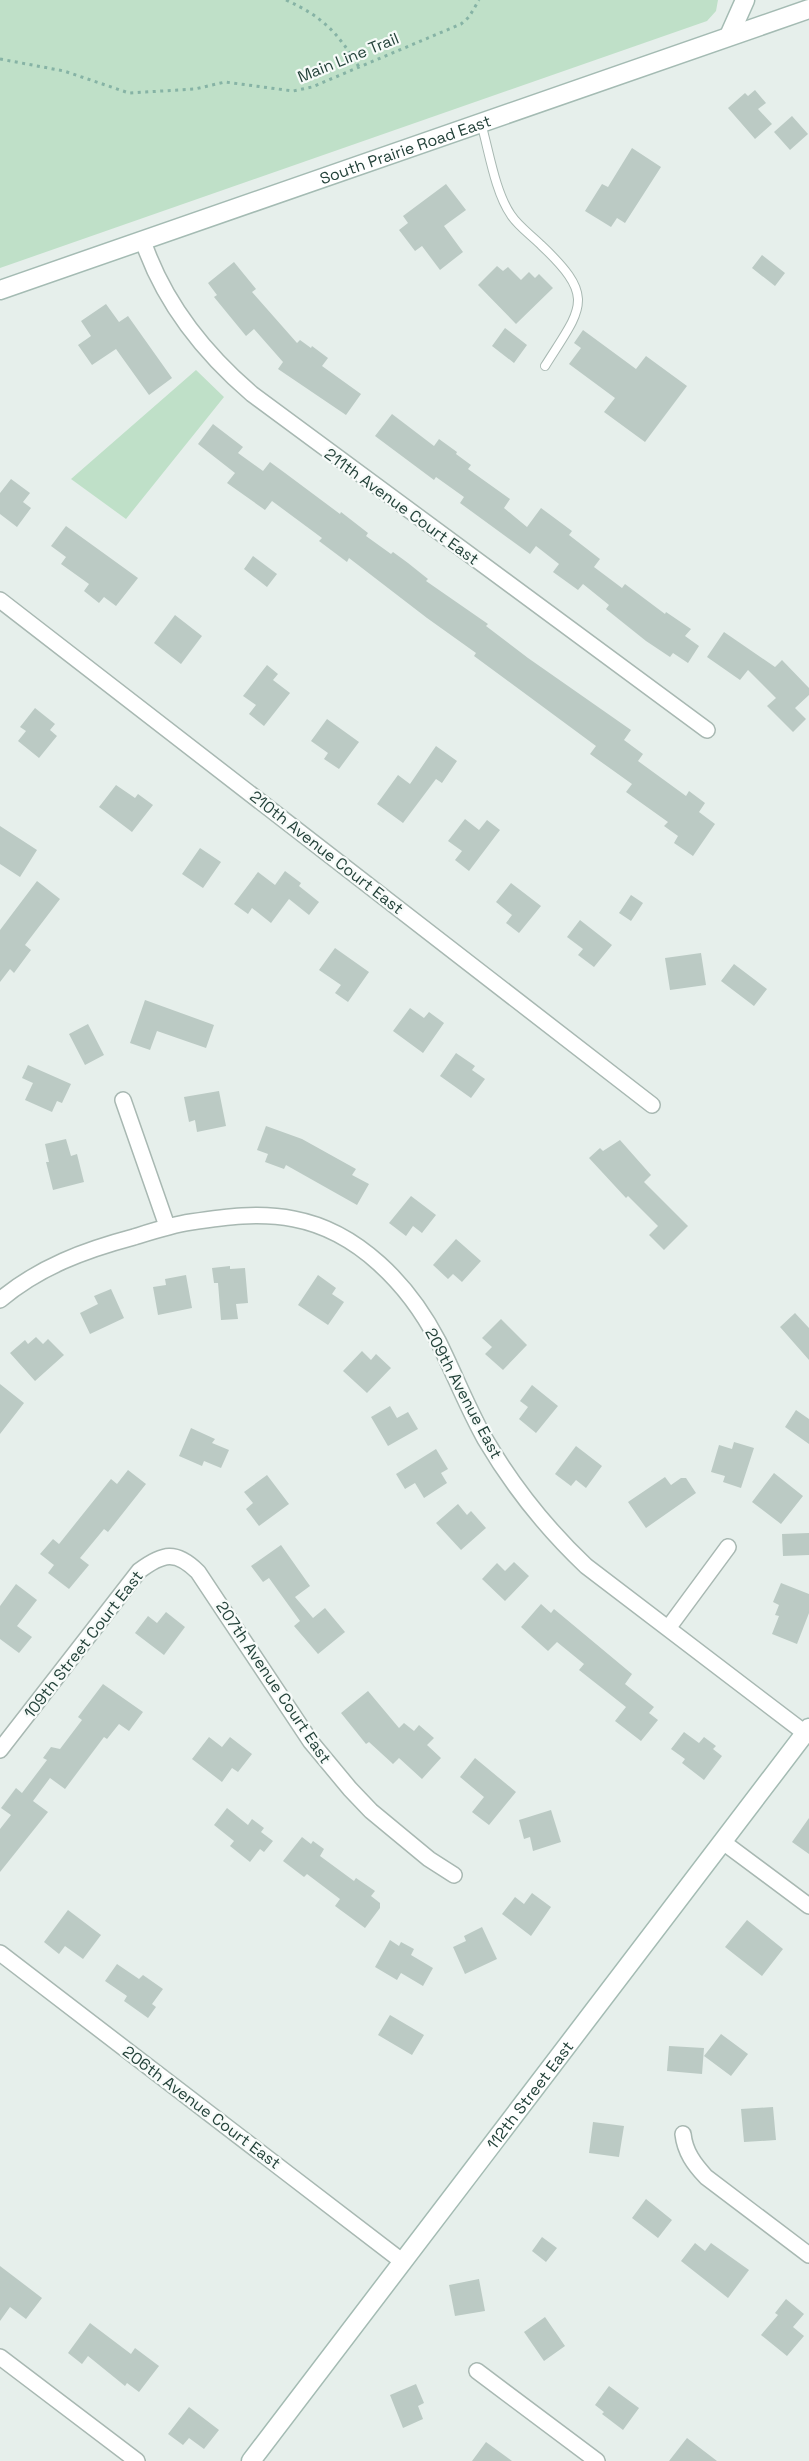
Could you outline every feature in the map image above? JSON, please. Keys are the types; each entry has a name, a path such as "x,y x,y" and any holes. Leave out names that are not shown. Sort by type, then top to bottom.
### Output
{"street":[{"path":"729,36 745,0"},
{"path":"802,0 809,7"},
{"name":"South Prairie Road East","path":"0,290 809,7"},
{"name":"211th Avenue Court East","path":"143,241 150,261 184,323 229,375 706,730"},
{"name":"210th Avenue Court East","path":"0,600 652,1106"},
{"path":"123,1100 167,1226"},
{"name":"209th Avenue East","path":"0,1300 49,1267 71,1256 167,1226 233,1215 273,1216 296,1219 336,1234 374,1258 403,1286 421,1312 484,1438 513,1483 550,1530 586,1566 807,1731"},
{"path":"669,1628 728,1547"},
{"name":"109th Street Court East","path":"0,1750 139,1571 160,1557 178,1557"},
{"name":"207th Avenue Court East","path":"178,1557 187,1560 198,1572 311,1742 350,1789 371,1811 429,1859 454,1875"},
{"name":"112th Street East","path":"251,2461 807,1731"},
{"path":"723,1842 809,1906"},
{"name":"206th Avenue Court East","path":"0,1953 403,2262"},
{"path":"683,2134 685,2148 696,2167 706,2177 809,2255"},
{"path":"0,2357 137,2461"},
{"path":"477,2371 597,2461"}],"lane":[{"path":"481,123 503,200 512,217 555,258 571,278 580,298 574,319 545,366"}],"path":[{"path":"286,0 311,12 341,38 359,67"},
{"name":"Main Line Trail","path":"0,59 64,71 129,93 195,89 225,82 293,91 312,87 461,24 479,0"}],"green space":[{"path":"0,0 718,0 716,11 707,21 0,268"},
{"path":"196,370 224,397 126,519 71,479"}],"building":[{"path":"755,90 766,103 758,109 772,124 755,139 728,108 745,93 748,96"},
{"path":"792,116 808,134 790,150 774,132"},
{"path":"632,148 661,167 625,223 617,218 611,227 585,211 602,184 608,187"},
{"path":"446,184 466,210 444,226 463,252 440,270 422,246 415,251 399,230 408,223 403,216"},
{"path":"762,255 785,273 775,286 752,268"},
{"path":"234,262 256,289 252,292 297,343 300,340 328,358 322,366 361,394 346,415 278,369 283,362 254,329 246,336 214,297 217,295 208,283"},
{"path":"497,266 503,271 508,267 521,280 529,272 535,278 539,274 553,288 516,324 478,285"},
{"path":"106,304 119,322 128,316 172,378 149,395 116,349 92,365 78,345 91,336 81,321"},
{"path":"505,328 527,345 514,363 492,346"},
{"path":"583,330 636,369 646,356 687,386 645,442 604,412 615,398 569,364 581,348 574,343"},
{"path":"392,414 434,446 439,439 457,452 456,454 471,465 468,469 510,499 504,508 527,527 541,508 572,531 569,535 600,559 594,567 622,588 625,584 665,614 666,612 691,629 685,636 699,646 688,663 673,653 670,657 646,641 606,609 609,605 583,584 578,590 553,572 559,564 536,546 530,554 460,503 464,497 436,477 434,480 375,436"},
{"path":"213,424 243,447 238,453 263,471 270,462 340,514 341,512 368,533 366,536 408,563 428,579 426,581 488,624 486,626 528,658 631,730 624,740 643,754 638,761 686,796 689,791 705,803 699,812 715,824 693,856 674,843 678,836 664,826 668,822 626,792 632,784 590,754 596,746 474,656 476,653 349,558 347,562 319,541 322,538 272,501 265,510 227,483 235,473 198,444"},
{"path":"11,479 30,493 23,502 31,508 17,527 0,514 0,493"},
{"path":"66,526 138,578 116,606 104,597 99,603 84,591 89,584 61,564 66,557 51,546"},
{"path":"253,556 277,574 267,587 244,569"},
{"path":"175,615 202,636 181,664 154,643"},
{"path":"724,632 775,667 782,660 809,688 809,695 795,708 806,719 793,732 767,706 776,698 748,670 740,680 707,657"},
{"path":"267,665 278,674 273,680 290,693 264,726 249,714 256,705 243,696"},
{"path":"35,708 55,724 50,730 57,736 39,758 18,741 26,731 20,727"},
{"path":"327,719 359,742 339,769 324,759 328,753 311,741"},
{"path":"436,746 457,761 442,783 436,779 403,823 377,804 398,775 410,784"},
{"path":"116,785 135,798 138,794 153,805 132,832 99,807"},
{"path":"465,819 479,830 487,820 500,830 469,871 455,860 462,851 448,841"},
{"path":"0,826 37,850 20,877 0,864"},
{"path":"200,848 221,862 203,888 182,874"},
{"path":"285,871 301,883 299,886 319,902 309,915 289,899 271,923 252,908 248,914 234,904 258,872 275,885"},
{"path":"37,881 60,899 25,945 31,950 14,973 10,969 0,982 0,930"},
{"path":"511,883 541,906 519,933 506,923 512,915 496,902"},
{"path":"631,895 643,903 631,921 619,913"},
{"path":"580,920 612,945 594,967 578,955 583,949 567,937"},
{"path":"335,948 369,972 348,1002 335,993 341,985 319,970"},
{"path":"701,953 706,985 670,990 665,958"},
{"path":"734,964 767,989 754,1006 721,981"},
{"path":"145,1000 214,1025 206,1048 157,1031 150,1050 130,1043"},
{"path":"410,1008 424,1018 429,1012 444,1023 423,1053 393,1031"},
{"path":"88,1024 104,1055 85,1065 69,1034"},
{"path":"456,1053 475,1066 472,1070 485,1079 471,1098 440,1076"},
{"path":"28,1065 71,1084 62,1103 57,1101 52,1112 25,1100 33,1083 22,1078"},
{"path":"219,1091 226,1126 197,1132 195,1120 189,1122 184,1097"},
{"path":"266,1126 302,1139 356,1169 352,1175 369,1184 357,1205 286,1165 284,1169 265,1162 268,1154 257,1150"},
{"path":"66,1139 71,1156 77,1154 84,1182 53,1190 46,1162 49,1162 45,1144"},
{"path":"620,1140 651,1175 644,1182 688,1226 664,1250 649,1235 658,1226 628,1196 626,1198 589,1158 600,1148 603,1151"},
{"path":"411,1196 436,1215 422,1233 413,1226 406,1236 389,1223"},
{"path":"456,1239 481,1261 462,1282 453,1274 448,1279 433,1265"},
{"path":"230,1266 230,1269 245,1268 248,1303 236,1304 238,1319 221,1320 218,1283 214,1283 212,1268"},
{"path":"186,1275 192,1308 158,1315 153,1287 166,1285 165,1279"},
{"path":"318,1275 336,1288 332,1294 344,1302 328,1325 298,1305"},
{"path":"111,1289 124,1318 90,1334 80,1313 98,1304 94,1296"},
{"path":"795,1313 809,1328 809,1360 780,1327"},
{"path":"501,1319 527,1345 503,1370 485,1354 492,1347 482,1338"},
{"path":"36,1337 43,1344 48,1339 64,1355 35,1381 10,1353 25,1340 28,1344"},
{"path":"362,1351 371,1360 376,1354 391,1368 367,1393 343,1371"},
{"path":"0,1384 24,1403 0,1434"},
{"path":"532,1385 558,1406 536,1433 519,1419 528,1407 520,1401"},
{"path":"390,1406 397,1418 408,1412 418,1429 388,1446 371,1417"},
{"path":"796,1410 809,1419 809,1444 785,1427"},
{"path":"191,1428 215,1439 212,1443 229,1450 221,1468 204,1461 202,1466 179,1456"},
{"path":"734,1442 754,1448 741,1488 723,1482 725,1476 711,1472 719,1445 732,1449"},
{"path":"576,1446 602,1466 586,1488 576,1480 571,1486 555,1474"},
{"path":"436,1449 448,1469 441,1473 447,1483 424,1498 415,1483 405,1489 396,1474"},
{"path":"128,1470 146,1484 108,1532 104,1529 80,1558 89,1565 69,1589 48,1573 54,1565 40,1554 53,1539 59,1544 111,1479 117,1484"},
{"path":"774,1473 803,1496 781,1524 752,1502"},
{"path":"267,1475 289,1504 259,1526 246,1509 253,1503 244,1492"},
{"path":"665,1477 671,1485 681,1478 686,1478 696,1493 646,1528 628,1502"},
{"path":"458,1504 467,1515 471,1511 486,1528 461,1550 436,1523"},
{"path":"809,1533 809,1555 783,1556 782,1534"},
{"path":"281,1545 310,1586 295,1597 313,1618 325,1608 345,1632 318,1654 294,1626 300,1621 269,1578 263,1582 251,1566"},
{"path":"514,1562 529,1576 505,1601 482,1579 497,1563 505,1571"},
{"path":"781,1583 809,1594 809,1613 797,1644 772,1634 779,1616 775,1615 779,1605 773,1602"},
{"path":"16,1584 37,1600 17,1626 32,1637 19,1653 0,1639 0,1606"},
{"path":"541,1604 551,1613 554,1609 632,1674 625,1684 654,1707 649,1713 658,1720 641,1741 615,1721 626,1707 579,1670 584,1664 557,1642 548,1651 521,1627"},
{"path":"166,1612 185,1627 164,1655 135,1633 148,1616 157,1623"},
{"path":"103,1684 143,1712 129,1731 119,1724 107,1739 104,1737 65,1789 50,1778 33,1801 48,1812 0,1872 0,1829 11,1815 1,1808 16,1788 22,1793 47,1760 43,1758 51,1747 60,1749 82,1720 78,1717"},
{"path":"368,1691 399,1728 404,1723 414,1731 419,1725 434,1738 427,1745 441,1758 422,1779 399,1758 393,1764 369,1742 366,1744 341,1713"},
{"path":"684,1732 699,1743 704,1737 716,1746 713,1749 722,1756 704,1780 682,1763 685,1759 671,1749"},
{"path":"209,1737 222,1747 230,1737 252,1754 238,1772 232,1768 222,1782 192,1759"},
{"path":"475,1758 516,1792 489,1825 472,1812 484,1797 460,1777"},
{"path":"227,1808 248,1825 252,1819 264,1828 261,1832 273,1841 264,1852 260,1849 250,1862 230,1846 234,1841 214,1825"},
{"path":"551,1810 561,1842 533,1851 530,1837 524,1839 519,1820"},
{"path":"809,1818 809,1854 792,1842"},
{"path":"302,1837 311,1844 313,1841 324,1849 320,1856 354,1881 356,1878 375,1891 371,1896 380,1903 380,1908 365,1928 335,1906 340,1899 307,1874 304,1877 283,1861"},
{"path":"532,1893 551,1907 531,1936 502,1914 515,1897 524,1904"},
{"path":"68,1910 101,1935 83,1959 65,1946 59,1954 44,1942"},
{"path":"747,1920 783,1949 762,1976 725,1947"},
{"path":"482,1927 497,1959 465,1974 453,1947 466,1941 464,1936"},
{"path":"390,1940 399,1946 401,1942 414,1949 411,1955 433,1968 423,1986 401,1973 397,1980 375,1967"},
{"path":"117,1964 139,1979 143,1975 163,1989 152,2004 156,2007 148,2018 124,2001 127,1996 105,1981"},
{"path":"390,2015 424,2035 412,2055 378,2035"},
{"path":"721,2034 748,2054 731,2076 704,2056"},
{"path":"669,2046 704,2048 702,2074 667,2071"},
{"path":"773,2107 776,2140 744,2142 741,2109"},
{"path":"593,2122 624,2126 619,2157 589,2153"},
{"path":"646,2199 672,2220 658,2238 632,2218"},
{"path":"542,2237 557,2248 546,2262 532,2251"},
{"path":"695,2243 705,2251 711,2243 749,2270 728,2298 681,2261"},
{"path":"0,2266 42,2298 26,2319 10,2307 0,2321"},
{"path":"479,2279 485,2311 455,2316 449,2285"},
{"path":"786,2299 804,2314 793,2327 804,2336 787,2356 761,2335 778,2315 775,2313"},
{"path":"545,2317 565,2346 544,2361 524,2332"},
{"path":"90,2323 131,2354 135,2348 159,2366 139,2392 127,2383 125,2386 88,2356 82,2364 68,2353"},
{"path":"416,2384 424,2403 418,2406 423,2419 403,2428 390,2395"},
{"path":"609,2386 639,2408 623,2430 602,2414 604,2412 595,2405"},
{"path":"189,2407 219,2430 204,2449 189,2438 183,2445 168,2434"},
{"path":"687,2438 717,2461 669,2461"},
{"path":"486,2442 512,2461 472,2461"}]}
